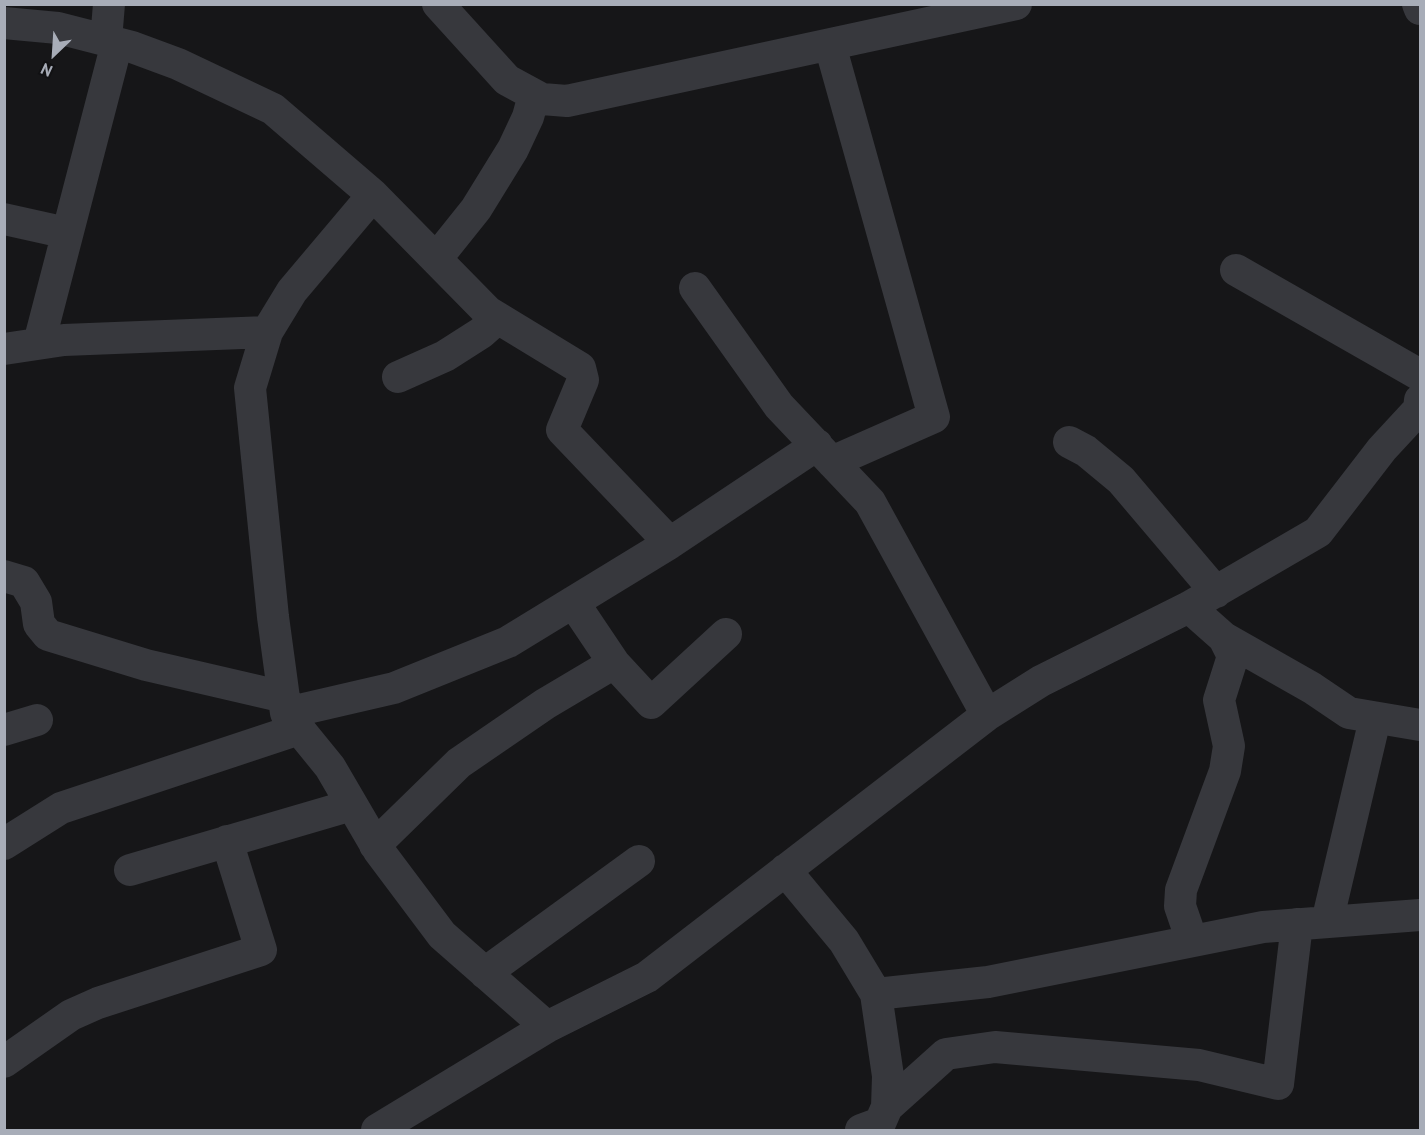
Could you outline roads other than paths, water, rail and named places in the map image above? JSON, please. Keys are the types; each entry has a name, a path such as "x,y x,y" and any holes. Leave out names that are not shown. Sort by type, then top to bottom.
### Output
{"street":[{"path":"39,343 68,233 112,42 109,4"},
{"path":"438,4 507,80 542,99 567,101 830,45 901,17 1016,4"},
{"path":"1418,4 1420,9"},
{"path":"4,23 58,28 112,42 178,64 273,109 373,195 488,312 580,368 583,380 561,430 670,543"},
{"path":"4,843 61,808 290,713 394,688 508,642 670,543 825,454 934,417 830,45"},
{"path":"436,259 476,209 513,149 528,117 534,94"},
{"path":"373,195 292,291 267,332 250,388 290,713 330,767 375,845 442,935 547,1027"},
{"path":"4,219 68,233"},
{"path":"1236,270 1420,375"},
{"path":"695,288 779,406 870,502 987,714"},
{"path":"398,377 445,356 481,333 498,318"},
{"path":"4,349 39,343 110,337 267,332"},
{"path":"376,1131 547,1027 647,977 987,714 1041,681 1203,600 1318,532 1382,449 1419,409 1420,400"},
{"path":"1069,442 1086,451 1122,480 1203,600 1233,656 1219,700 1229,746 1225,771 1181,890 1180,906 1192,941"},
{"path":"4,576 24,582 36,602 39,624 48,635 290,713"},
{"path":"573,602 614,663 651,703 726,634"},
{"path":"1224,638 1312,688 1349,713 1420,725"},
{"path":"375,845 459,763 545,704 614,663"},
{"path":"877,1123 946,1054 995,1047 1199,1065 1278,1084 1312,923 1375,719"},
{"path":"4,730 37,720"},
{"path":"130,870 352,805"},
{"path":"4,1062 71,1015 98,1003 261,950 227,841"},
{"path":"485,974 639,861"},
{"path":"785,870 844,941 876,994 888,1076 877,1123"},
{"path":"876,994 993,981 1263,927 1420,915"}]}
